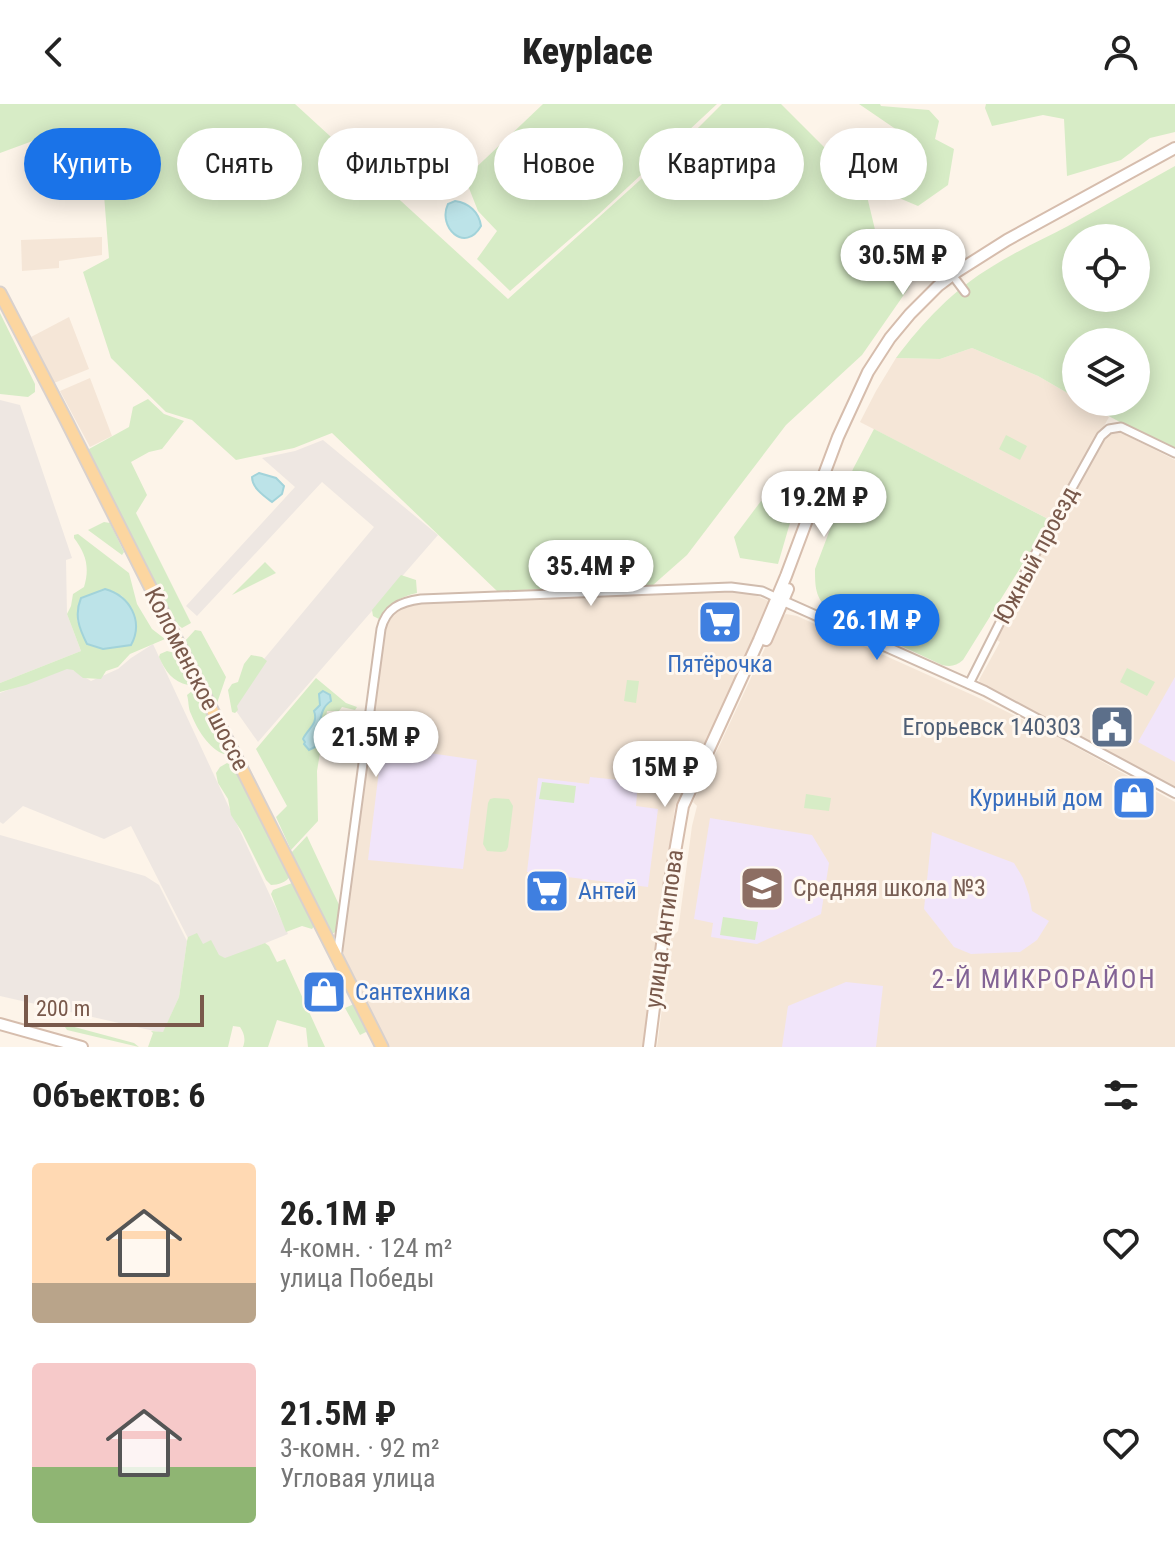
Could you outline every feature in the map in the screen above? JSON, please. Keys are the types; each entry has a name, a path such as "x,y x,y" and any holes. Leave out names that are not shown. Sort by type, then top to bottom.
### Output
{"main road":[{"name":"улица Антипова","path":"649,1047 682,809 780,599 838,437 881,350 938,286 981,255 1175,148"},
{"name":"улица Антипова","path":"655,1047 677,873 689,809 871,379 912,321 956,280 1009,246 1175,156"},
{"name":"Коломенское шоссе","path":"0,293 382,1047"},
{"path":"0,1024 82,1047"},
{"path":"0,1032 56,1047"}],"street":[{"path":"956,280 965,292"},
{"name":"Южный проезд","path":"969,684 1028,567 1101,436 1109,429 1121,427 1175,453"},
{"path":"337,959 380,634 384,618 392,608 421,599 731,587 762,591 969,684 1175,793"}],"shaded area":[{"path":"102,237 102,255 59,261 59,268 22,271 21,240"},
{"path":"69,317 89,369 54,383 31,337"},
{"path":"972,348 1038,376 1062,390 1062,416 1107,416 1104,426 1175,460 1175,792 982,688 979,680 1000,642 995,639 1056,523 860,422 896,358 940,359"},
{"path":"90,378 112,436 90,447 60,391"},
{"path":"0,400 20,405 72,558 66,560 67,614 81,651 0,683"},
{"path":"323,440 438,535 258,742 234,708 264,659 374,527 322,482 197,616 186,606 295,487 262,458 295,451"},
{"path":"748,592 771,602 675,807 643,1047 386,1047 342,961 341,952 387,618 396,609 415,602"},
{"name":"2-Й МИКРОРАЙОН","path":"786,614 797,616 977,697 1056,736 1175,802 1175,1047 657,1047 671,938 678,931 697,806 693,802 778,620"},
{"path":"153,644 288,934 226,959 190,942 131,826 104,839 23,806 3,824 0,822 0,693 68,667 91,681 118,669"},
{"path":"1175,677 1175,762 1138,742"},
{"path":"382,746 477,760 463,869 368,860"},
{"path":"590,777 638,782 636,806 658,809 648,887 527,872 538,778 589,784"},
{"name":"Средняя школа №3","path":"710,818 812,835 829,863 821,914 757,944 711,937 713,923 694,919"},
{"path":"932,832 1014,863 1023,878 1032,911 1049,921 1037,940 1020,952 971,954 954,947 924,909"},
{"path":"0,835 145,876 159,885 187,941 179,997 163,1033 0,996"},
{"path":"846,982 883,986 876,1047 782,1047 788,1006"}],"green space":[{"path":"0,104 295,104 321,128 318,128 318,200 400,200 508,299 618,200 623,200 623,195 639,181 639,200 804,200 804,128 698,128 722,104 781,104 820,143 820,200 868,200 877,238 910,286 862,355 786,425 687,555 653,585 497,591 332,433 294,448 236,460 192,420 166,412 111,358 83,272 109,258 104,200 161,200 161,128 24,128 24,144 0,153"},
{"path":"543,104 717,104 691,128 639,128 639,177 623,192 623,128 518,128"},
{"path":"859,104 929,110 939,121 935,139 954,149 948,185 927,200 927,128 894,128"},
{"path":"986,104 1175,104 1175,132 1150,138 1121,160 1067,176 1064,119 1043,115 992,126"},
{"path":"494,150 494,200 614,200 510,291 477,259 497,231 478,211 474,200 478,200 478,166"},
{"path":"1175,166 1175,451 1109,416 1150,416 1150,328 1062,328 1062,390 1038,376 972,348 940,359 896,358 940,307 965,285 1011,255 1062,229 1062,312 1150,312 1150,224 1072,224"},
{"path":"904,200 927,200 918,206"},
{"path":"0,313 35,384 35,392 28,397 0,394"},
{"path":"148,399 164,414 184,421 162,449 131,462 147,495 136,513 191,623 182,628 174,622 90,459 89,449 129,427 133,407"},
{"path":"874,429 1050,520 963,660 956,665 942,665 833,614 818,594 815,569 853,469"},
{"path":"1006,435 1027,446 1020,460 999,449"},
{"path":"761,501 792,516 778,564 740,558 734,537"},
{"path":"104,522 110,523 124,552 122,555 88,530"},
{"path":"78,534 129,573 137,604 152,629 165,639 130,654 118,667 106,671 101,679 83,678 67,669 0,692 0,683 81,651 67,614 73,594 84,587 87,573 84,555 74,535","holes":["100,590 122,596 135,627 130,645 103,648 87,644 77,620"]},
{"path":"265,562 276,573 232,595"},
{"path":"401,575 416,580 417,593 395,602 379,619 373,616 372,610"},
{"path":"195,630 201,631 226,677 216,706 185,641"},
{"path":"167,651 175,653 189,679 188,685 174,679 164,667 159,657"},
{"path":"251,655 267,661 235,713 232,712 228,690 238,682 244,664"},
{"path":"1127,668 1155,682 1147,696 1120,682"},
{"path":"316,678 346,703 357,707 355,710 342,707 339,711 327,711 317,771 318,821 291,850 276,817 287,806 256,749"},
{"path":"627,680 639,681 636,703 624,701"},
{"path":"192,691 195,700 199,697 225,746 224,754 209,743 197,726 187,695"},
{"path":"227,763 240,776 290,876 282,883 271,885 266,880 231,815 228,799 216,773"},
{"path":"542,782 576,786 574,803 539,799"},
{"path":"806,794 831,798 829,811 804,808"},
{"path":"494,798 509,799 513,806 508,847 501,852 487,851 483,844 488,803"},
{"path":"307,836 341,909 337,931 332,934 291,853"},
{"path":"292,883 315,925 312,929 302,926 286,932 271,894 273,890"},
{"path":"723,917 758,922 755,940 720,935"},
{"path":"197,933 203,944 211,940 219,955 225,958 265,943 277,962 285,959 325,1047 308,1047 306,1028 277,1020 268,1047 243,1047 243,1032 240,1027 233,1026 228,1047 148,1047 151,1031 163,1032 179,997 188,937"},
{"path":"354,1004 368,1031 360,1035 345,1008"},
{"path":"67,1025 134,1043 139,1047 67,1030"}],"water":[{"path":"455,201 472,209 480,221 481,226 468,238 454,234 446,221 448,204"},
{"path":"259,473 276,478 284,486 282,494 272,502 254,485 252,477"},
{"path":"105,589 121,597 132,611 136,627 131,645 103,649 87,644 84,638 78,616 81,598"},
{"path":"323,691 330,695 331,701 322,713 315,737 317,746 309,750 303,739 314,723 314,711 320,705 319,694"}],"place":[{"name":"Пятёрочка","path":"720,622"},
{"name":"Егорьевск 140303","path":"1112,727"},
{"name":"Куриный дом","path":"1134,798"},
{"name":"Средняя школа №3","path":"762,888"},
{"name":"Антей","path":"547,891"},
{"name":"Сантехника","path":"324,992"}],"district":[{"name":"2-Й МИКРОРАЙОН","path":"1044,979"}]}
